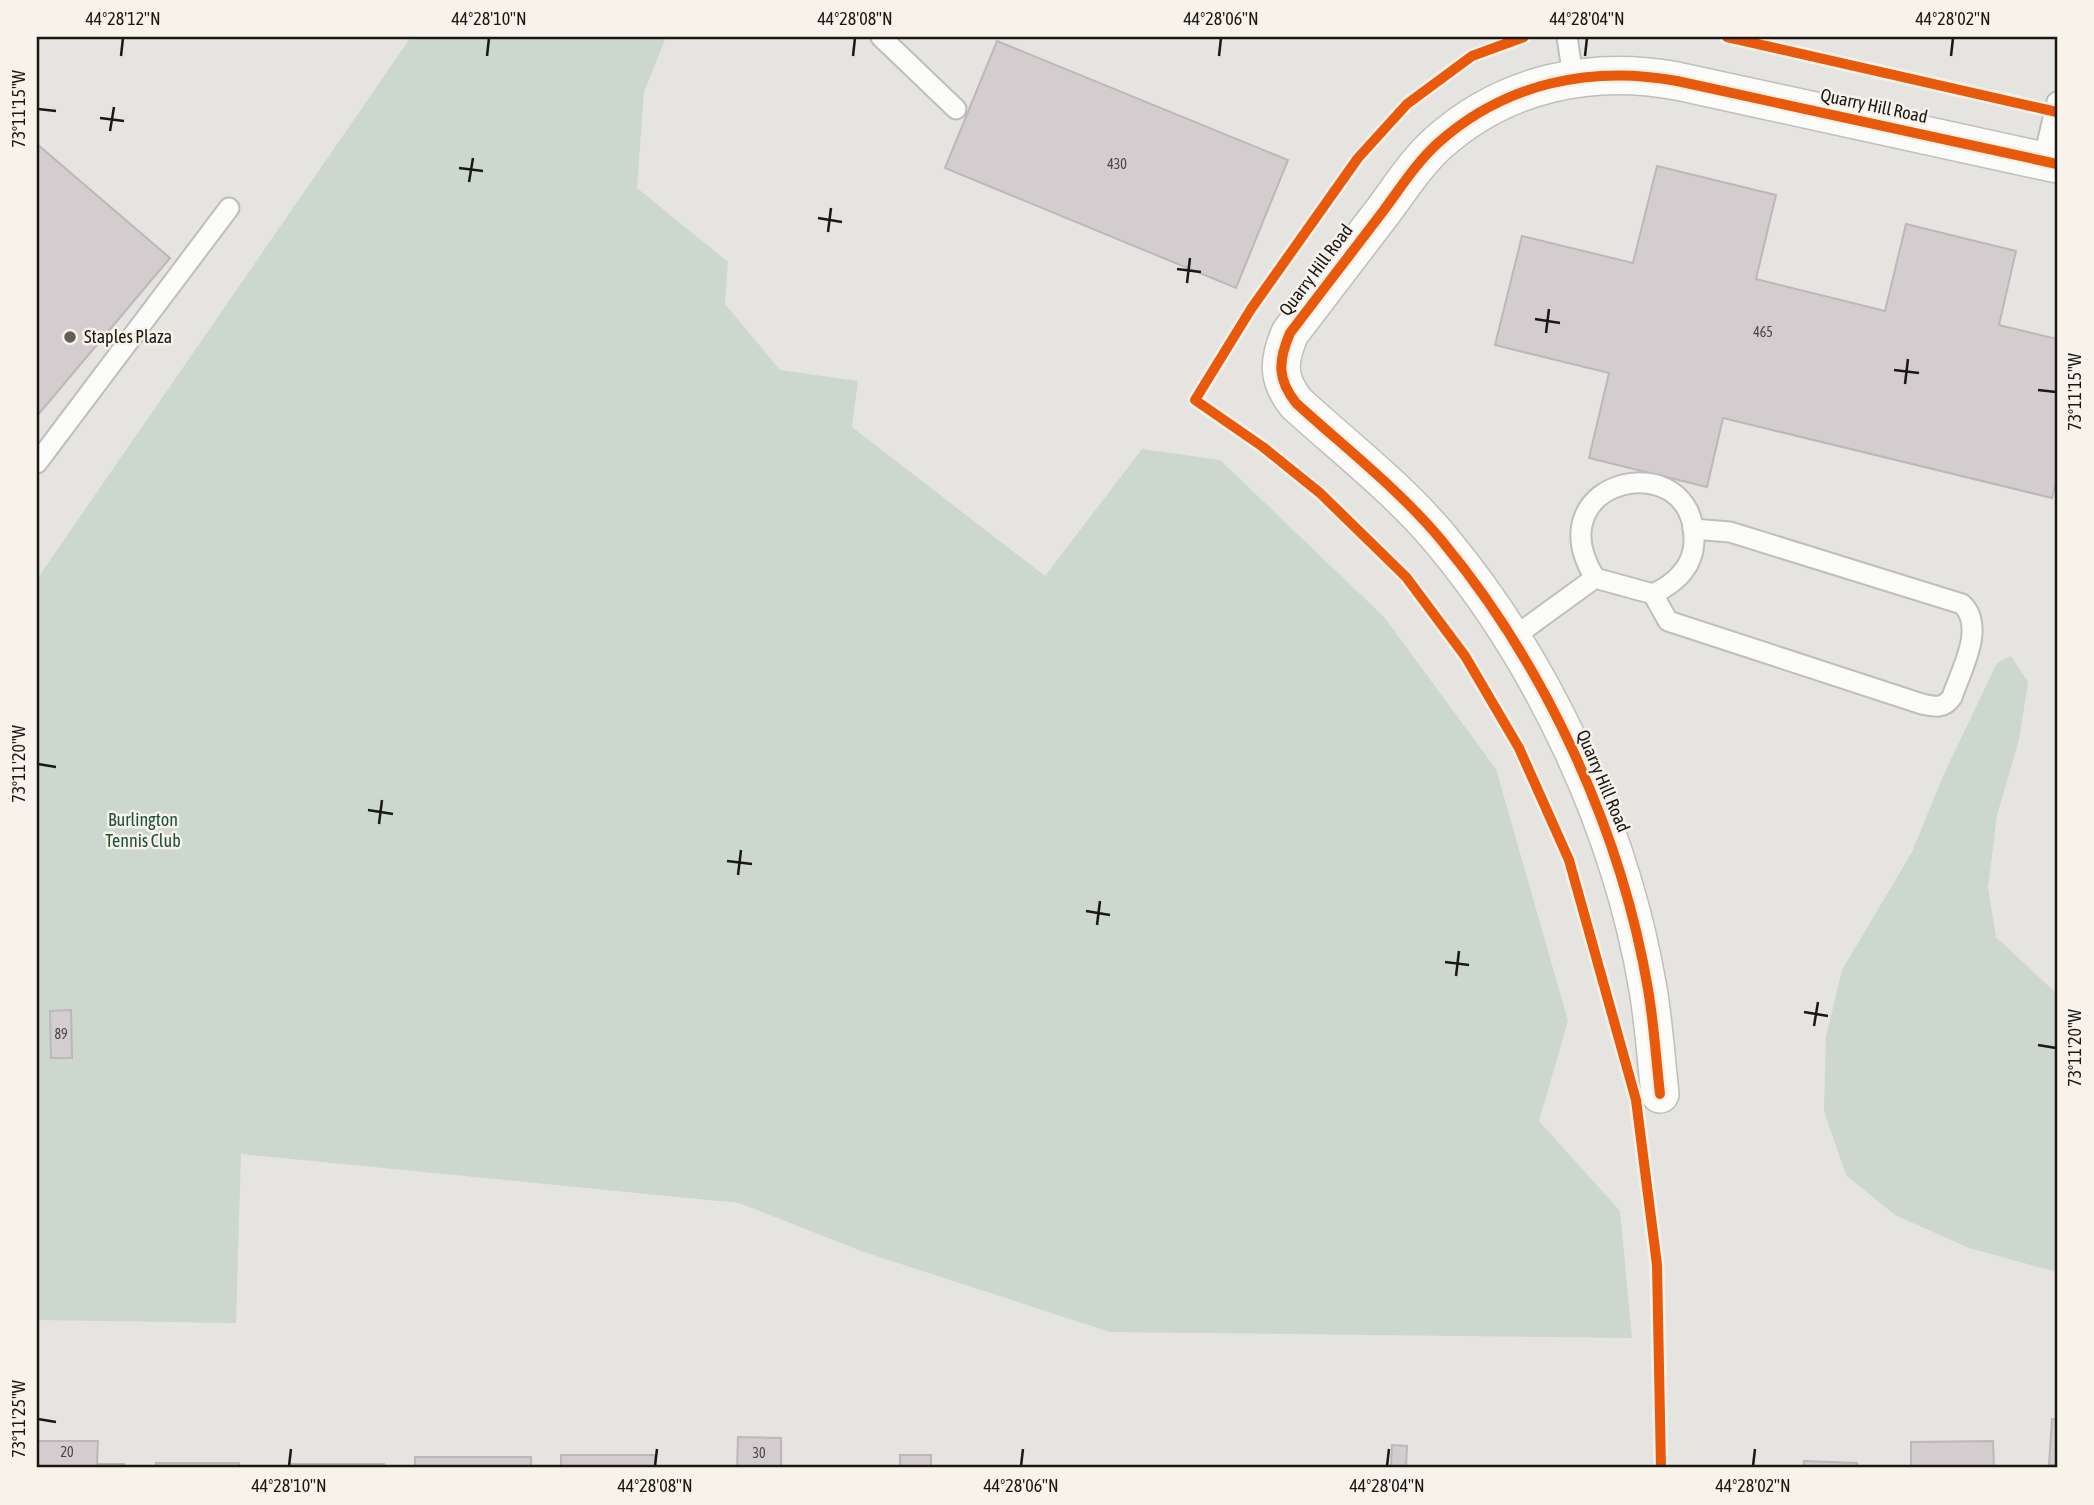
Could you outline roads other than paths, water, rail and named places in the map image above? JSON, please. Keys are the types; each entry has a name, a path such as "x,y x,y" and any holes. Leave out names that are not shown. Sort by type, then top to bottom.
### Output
{"street":[{"name":"Quarry Hill Road","path":"1660,1094 1648,990 1618,863 1594,797 1568,741 1481,590 1440,538 1284,388 1280,374 1281,361 1290,333 1437,144 1501,101 1530,88 1573,76 1642,74 2050,163"}],"lane":[{"path":"881,37 956,109"},
{"path":"1567,37 1573,76"},
{"path":"2050,163 2057,102"},
{"path":"37,463 229,208"},
{"path":"1640,481 1659,485 1676,496 1687,511 1693,529 1689,562 1668,587 1653,594 1595,578 1585,561 1580,542 1582,523 1590,506 1612,487 1640,481"},
{"path":"1653,594 1668,621 1922,704 1937,707 1947,704 1952,697 1974,627 1970,612 1962,604 1730,533 1693,529"},
{"path":"1511,639 1595,578"}],"place":[{"name":"Staples Plaza","path":"70,337"}],"park label":[{"name":"Burlington Tennis Club","path":"143,830"}]}
